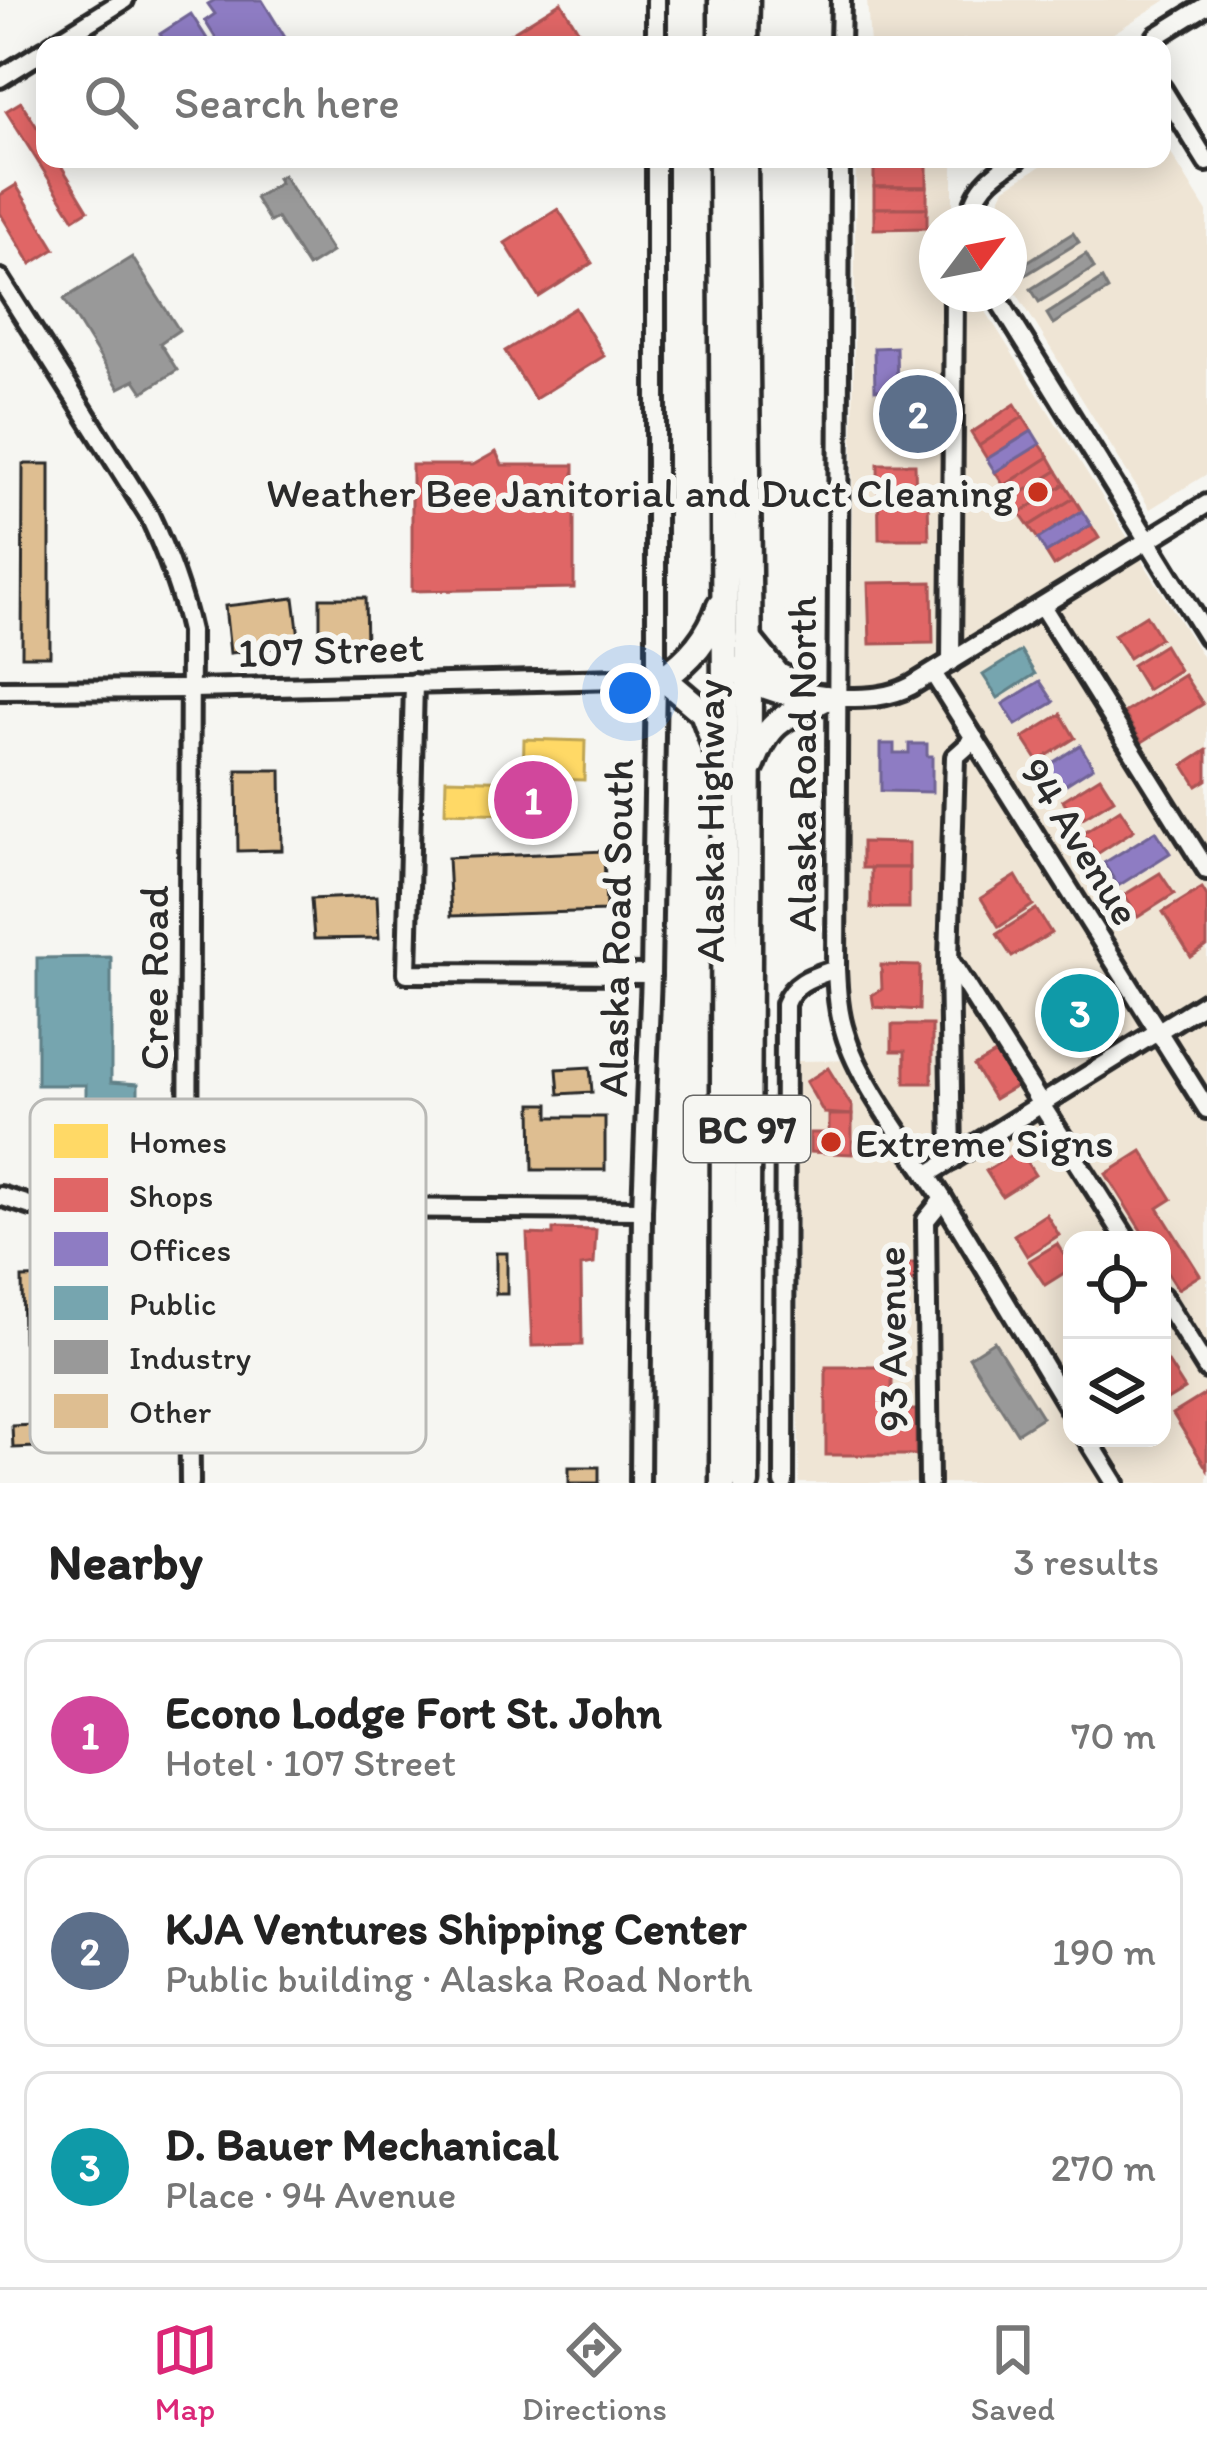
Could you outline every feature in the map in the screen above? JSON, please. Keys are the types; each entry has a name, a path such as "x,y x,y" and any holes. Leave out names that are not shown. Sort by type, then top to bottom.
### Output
{"highway":[{"path":"722,0 722,36"},
{"path":"745,36 746,0"},
{"name":"Alaska Highway","path":"722,168 724,658 736,775 746,1483"},
{"name":"Alaska Highway","path":"723,1483 736,775 748,734 749,679 743,168"},
{"path":"660,677 678,668 702,641 715,623 724,592"},
{"path":"748,639 778,676 832,698"},
{"path":"724,658 749,679 784,693 832,698"},
{"path":"660,677 725,702 748,734"},
{"path":"660,677 703,712 736,775 771,727 832,698"}],"street":[{"path":"67,36 124,0"},
{"path":"656,0 656,36"},
{"path":"840,36 841,0"},
{"path":"1157,36 1207,5"},
{"path":"0,78 36,55"},
{"path":"1171,102 1204,152"},
{"name":"Alaska Road South","path":"640,1483 642,1210 660,677 656,168"},
{"name":"Alaska Road North","path":"784,1483 785,1004 798,983 836,969 832,698 840,168"},
{"path":"976,204 992,174 1002,168"},
{"name":"Cree Road","path":"0,279 149,515 182,593 190,631 191,689 189,1099"},
{"path":"951,662 954,312"},
{"path":"1006,312 1207,636"},
{"path":"832,698 891,695 1207,504"},
{"path":"1042,606 1207,870"},
{"name":"94 Avenue","path":"933,673 1207,1109"},
{"name":"107 Street","path":"0,690 660,677"},
{"path":"413,683 407,973 651,974"},
{"path":"952,1160 955,757 975,740"},
{"path":"950,959 1121,1231"},
{"name":"93 Avenue","path":"836,969 838,1004 853,1056 1063,1397"},
{"path":"927,1175 1207,1001"},
{"path":"0,1196 30,1205"},
{"name":"93 Avenue","path":"929,1483 926,1220 943,1199"},
{"path":"426,1209 642,1210"},
{"path":"1171,1311 1207,1369"},
{"path":"1093,1447 1115,1483"},
{"name":"Cree Road","path":"190,1453 190,1483"}],"shaded area":[{"path":"867,0 1166,0 1109,36 869,36"},
{"path":"1171,154 1207,212 1207,474 1150,509 1027,310 1027,204 997,204 1005,188 1037,168 1171,168"},
{"path":"856,168 953,168 953,204 919,204 919,312 986,312 1207,664 1207,1481 799,1483 797,1061 868,1060 857,1039 847,989"}],"building: Homes":[{"path":"524,739 585,741 584,780 553,779 553,815 445,812 446,779 523,781"}],"building: Shops":[{"path":"561,2 582,36 506,36"},
{"path":"21,102 36,126 36,159 6,111"},
{"path":"42,168 62,168 88,210 74,219"},
{"path":"874,168 927,168 927,187 874,187"},
{"path":"16,185 55,249 31,264 0,213 0,195"},
{"path":"874,187 927,187 927,204 919,208 874,208"},
{"path":"874,208 919,208 919,228 874,229"},
{"path":"558,209 592,263 539,297 505,243"},
{"path":"575,308 604,356 535,399 505,351"},
{"path":"1015,404 1023,417 979,446 971,433"},
{"path":"1023,417 1032,431 987,459 979,446"},
{"path":"1040,444 1049,457 1004,486 995,472"},
{"path":"496,452 502,465 574,465 574,588 412,591 412,465 473,465"},
{"path":"1049,457 1057,471 1012,499 1004,486"},
{"path":"878,464 915,464 916,501 928,501 929,539 879,539"},
{"name":"Weather Bee Janitorial and Duct Cleaning","path":"1057,471 1065,484 1020,513 1012,499"},
{"path":"1065,484 1074,498 1029,526 1020,513"},
{"path":"1074,498 1082,511 1038,539 1029,526"},
{"path":"1091,525 1099,538 1054,566 1046,553"},
{"path":"932,582 933,643 870,644 868,583"},
{"path":"1146,615 1160,638 1129,658 1114,635"},
{"path":"1164,645 1179,670 1147,690 1132,665"},
{"path":"1184,675 1203,704 1142,742 1124,713"},
{"path":"1061,714 1075,738 1038,761 1023,738"},
{"path":"1207,750 1207,780 1197,786 1184,765"},
{"path":"1100,777 1114,799 1076,822 1063,800"},
{"path":"1120,809 1134,830 1097,854 1083,833"},
{"path":"862,842 909,843 909,868 862,868"},
{"path":"871,868 909,868 909,908 871,908"},
{"path":"1160,873 1174,894 1138,917 1124,895"},
{"path":"1016,876 1033,905 999,927 981,898"},
{"path":"1202,888 1207,896 1207,946 1191,957 1163,912"},
{"path":"1036,909 1051,933 1012,957 997,934"},
{"path":"881,965 920,966 919,1010 874,1007 872,995 882,989"},
{"path":"1088,978 1115,1021 1072,1047 1046,1005"},
{"path":"892,1025 932,1025 932,1083 905,1083 905,1051 892,1051"},
{"path":"996,1053 1016,1086 994,1099 974,1066"},
{"path":"828,1068 852,1107 852,1115 824,1113 806,1082"},
{"name":"Extreme Signs","path":"829,1115 852,1115 852,1154 810,1152 810,1133 829,1133"},
{"path":"1019,1150 1035,1175 1002,1196 986,1171"},
{"path":"1142,1151 1172,1199 1158,1208 1200,1275 1178,1289 1171,1278 1171,1231 1141,1231 1106,1174"},
{"path":"1046,1214 1059,1235 1027,1256 1014,1235"},
{"path":"553,1229 596,1230 594,1264 581,1266 582,1345 532,1346 527,1234 553,1235"},
{"path":"1057,1244 1063,1254 1063,1274 1045,1285 1029,1261"},
{"path":"888,1263 919,1263 919,1281 888,1281"},
{"path":"826,1367 892,1367 892,1410 916,1410 916,1455 826,1455"},
{"path":"1171,1367 1185,1389 1171,1398"},
{"path":"1207,1393 1207,1469 1173,1414"}],"building: Offices":[{"path":"262,0 284,36 214,36 205,21 215,14 208,4"},
{"path":"191,14 205,36 161,36"},
{"path":"896,347 897,389 875,390 874,348"},
{"path":"1032,431 1040,444 995,472 987,459"},
{"path":"1082,511 1091,525 1046,553 1038,539"},
{"path":"1040,681 1054,702 1016,725 1003,704"},
{"path":"881,744 894,744 894,753 909,753 909,744 927,744 927,756 932,756 932,792 881,791"},
{"path":"1080,745 1093,767 1057,790 1043,769"},
{"path":"1156,831 1170,853 1118,886 1104,863"}],"building: Public":[{"path":"898,398 937,398 938,430 899,430"},
{"path":"1021,651 1035,674 998,698 983,675"},
{"path":"111,957 111,1082 138,1084 138,1099 86,1099 86,1085 37,1085 37,958"}],"building: Industry":[{"path":"283,175 332,252 308,267 277,218 270,222 255,198 280,183 277,178"},
{"path":"1073,233 1079,242 1027,274 1027,262"},
{"path":"1086,254 1094,268 1039,302 1031,289"},
{"path":"132,257 179,330 160,343 177,370 143,392 135,380 119,388 64,299"},
{"path":"1102,279 1108,290 1053,324 1047,314"},
{"path":"994,1341 1042,1417 1017,1433 969,1357"}],"building: Other":[{"path":"23,464 50,464 50,656 22,656"},
{"path":"294,598 300,645 230,653 225,606"},
{"path":"320,598 365,598 366,647 320,648"},
{"path":"237,770 281,770 282,850 238,851"},
{"path":"604,851 606,911 451,916 448,858"},
{"path":"377,896 379,938 314,939 311,899"},
{"path":"590,1067 592,1092 559,1094 557,1069"},
{"path":"532,1104 549,1104 549,1117 605,1117 605,1170 533,1170"},
{"path":"496,1253 507,1253 507,1294 496,1294"},
{"path":"22,1278 30,1278 30,1341 23,1341"},
{"path":"30,1425 30,1447 13,1448 12,1426"},
{"path":"569,1467 599,1467 599,1483 569,1483"}],"place":[{"name":"KJA Ventures Shipping Center","path":"918,414"},
{"name":"Weather Bee Janitorial and Duct Cleaning","path":"1038,492"},
{"name":"Econo Lodge Fort St. John","path":"533,800"},
{"name":"D. Bauer Mechanical","path":"1080,1013"},
{"name":"Extreme Signs","path":"831,1142"}]}
